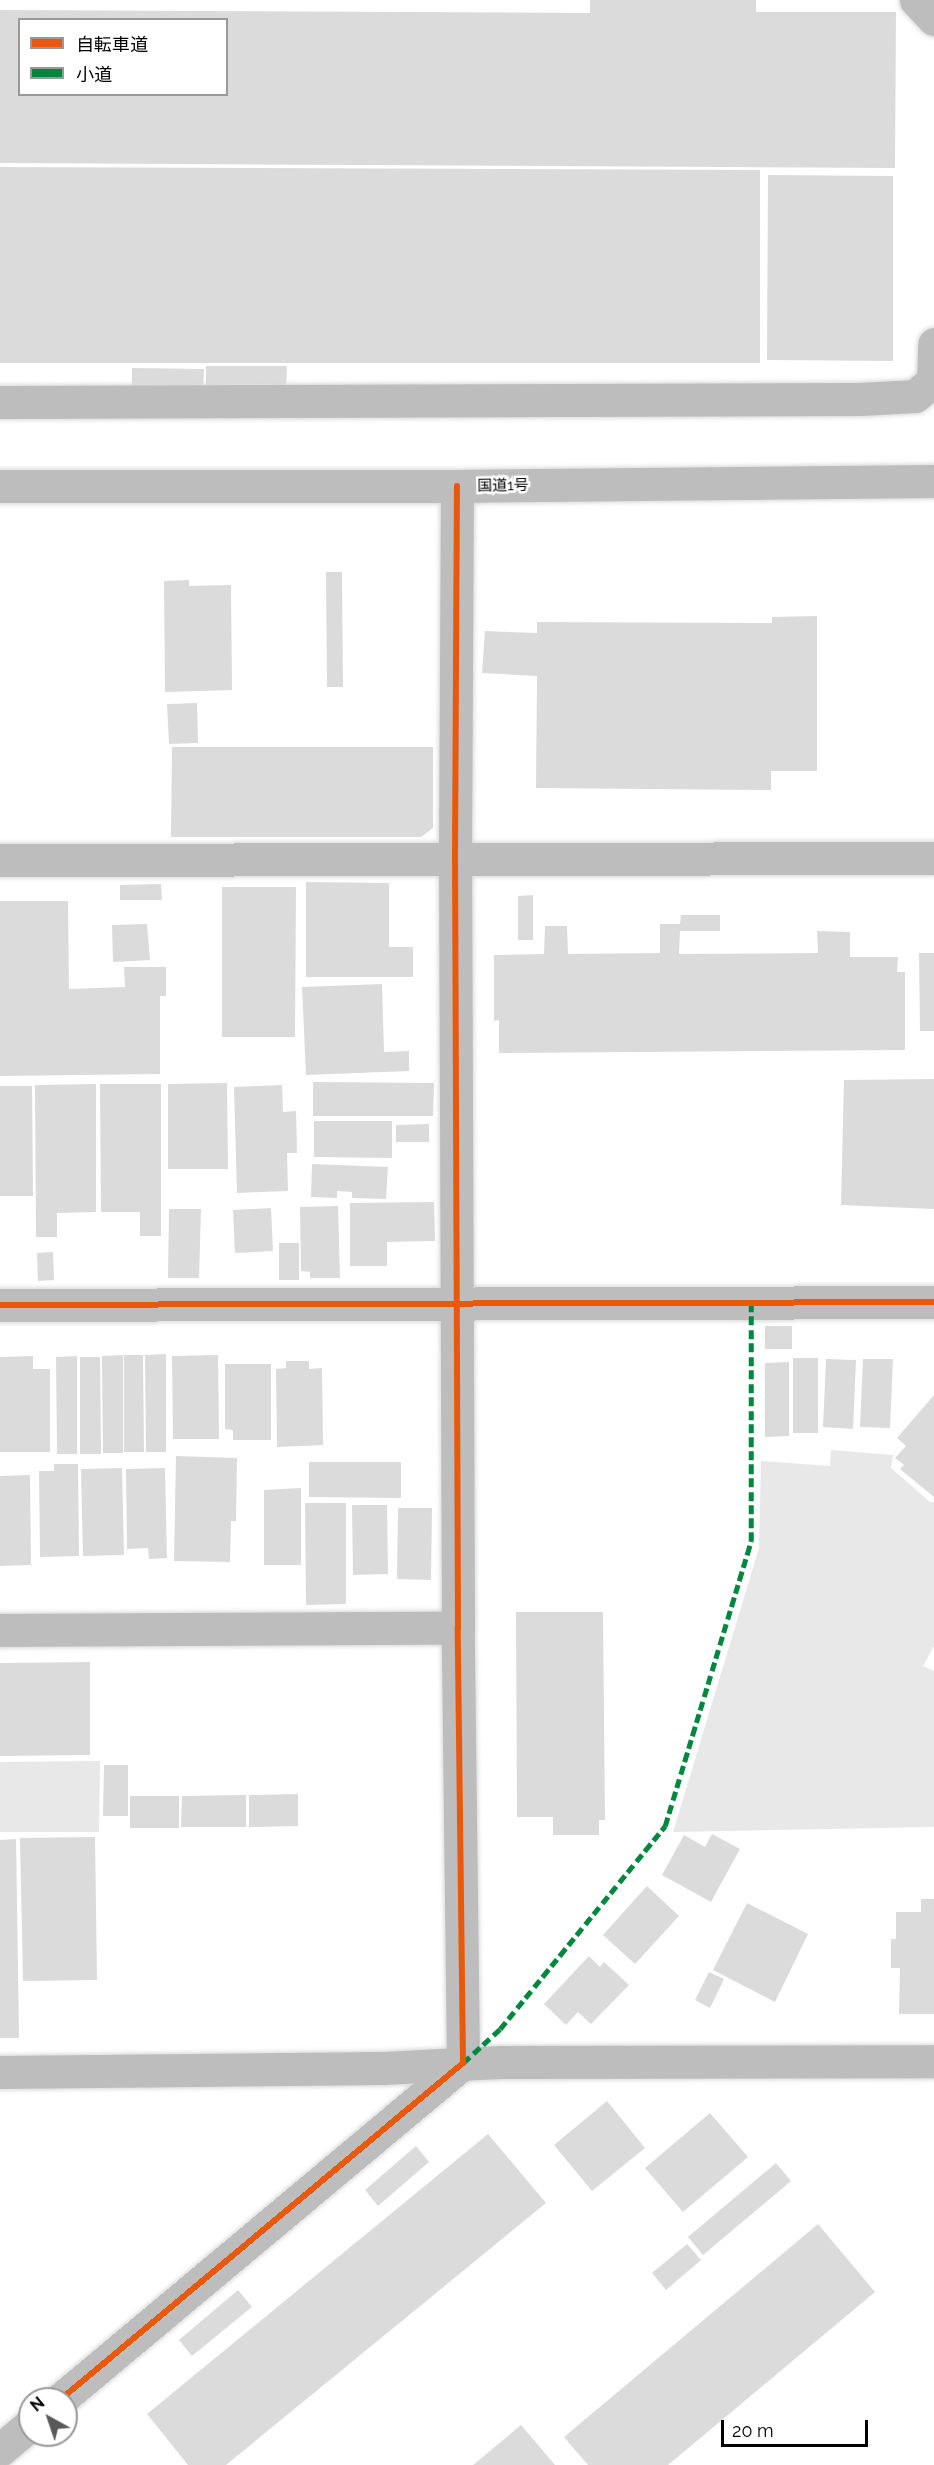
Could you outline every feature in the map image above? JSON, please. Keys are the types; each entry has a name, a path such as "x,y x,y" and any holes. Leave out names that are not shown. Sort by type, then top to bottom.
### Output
{"main road":[{"path":"916,0 934,19"},
{"path":"0,402 871,399 915,396 933,381 934,344"},
{"name":"国道1号","path":"0,486 457,486 934,481"},
{"path":"457,486 455,860 459,1302 458,1628 463,2063"},
{"path":"0,860 934,858"},
{"path":"0,1305 934,1302"},
{"path":"0,1630 458,1628"},
{"path":"0,2072 383,2068 463,2063 934,2061"},
{"path":"75,2387 463,2063"},
{"path":"1,2448 18,2435"}],"shaded area":[{"path":"831,1450 893,1455 891,1468 930,1502 934,1502 934,1646 923,1666 934,1671 934,1827 673,1832 759,1548 761,1461 830,1466"},
{"path":"100,1761 99,1832 0,1832 0,1762"}],"building":[{"path":"590,0 756,0 756,12 896,12 895,168 0,163 0,10 590,13"},
{"path":"0,167 760,170 760,363 0,363"},
{"path":"768,175 893,176 893,361 767,360"},
{"path":"206,366 287,366 286,392 206,392"},
{"path":"132,368 204,369 203,389 132,389"},
{"path":"326,572 342,572 343,687 327,687"},
{"path":"189,580 189,586 231,585 232,690 165,692 164,581"},
{"path":"817,616 817,771 771,771 771,790 536,788 537,676 482,673 485,631 537,633 537,622 772,623 772,617"},
{"path":"197,703 198,743 169,744 167,704"},
{"path":"172,747 433,747 433,828 421,837 171,837"},
{"path":"306,882 389,883 389,947 413,947 413,977 306,977"},
{"path":"161,884 162,900 120,900 120,885"},
{"path":"222,887 296,887 295,1037 222,1037"},
{"path":"533,895 533,940 518,940 518,896"},
{"path":"0,901 68,901 69,989 125,987 124,967 166,967 166,996 160,996 160,1074 0,1076"},
{"path":"681,915 720,915 720,931 680,931 679,954 818,953 817,931 850,932 850,957 898,957 897,972 905,972 905,1050 499,1053 499,1020 494,1021 494,955 544,954 545,926 567,926 568,954 660,953 660,924 680,924"},
{"path":"147,924 150,960 113,962 112,925"},
{"path":"919,953 934,953 934,1031 920,1031"},
{"path":"382,984 384,1052 409,1051 409,1071 306,1075 302,987"},
{"path":"934,1079 934,1209 841,1205 844,1080"},
{"path":"313,1082 434,1083 433,1116 313,1116"},
{"path":"227,1083 228,1169 168,1169 168,1084"},
{"path":"96,1084 96,1212 57,1213 57,1237 36,1237 35,1085"},
{"path":"100,1084 161,1084 161,1236 140,1236 140,1212 101,1212"},
{"path":"282,1085 283,1112 296,1111 297,1153 287,1153 288,1191 237,1193 234,1087"},
{"path":"0,1086 32,1086 33,1196 0,1196"},
{"path":"314,1121 392,1121 392,1158 314,1157"},
{"path":"429,1124 429,1142 396,1142 396,1125"},
{"path":"312,1164 388,1167 386,1199 352,1198 352,1192 337,1191 337,1198 311,1197"},
{"path":"434,1202 435,1241 387,1242 387,1266 350,1266 350,1203"},
{"path":"338,1206 340,1278 310,1278 310,1272 301,1271 300,1207"},
{"path":"271,1208 273,1251 235,1253 233,1210"},
{"path":"169,1209 201,1209 199,1278 168,1278"},
{"path":"279,1243 299,1243 299,1280 279,1280"},
{"path":"53,1252 54,1280 38,1281 37,1253"},
{"path":"765,1326 792,1326 792,1349 765,1349"},
{"path":"166,1354 166,1452 146,1452 145,1355"},
{"path":"123,1355 123,1453 103,1453 102,1356"},
{"path":"124,1355 143,1355 144,1452 124,1452"},
{"path":"218,1355 219,1439 173,1439 172,1356"},
{"path":"33,1356 33,1369 50,1369 50,1452 0,1452 0,1357"},
{"path":"77,1356 77,1454 57,1454 56,1357"},
{"path":"80,1357 100,1357 101,1454 80,1454"},
{"path":"793,1358 818,1358 818,1433 793,1433"},
{"path":"826,1359 856,1360 853,1429 823,1427"},
{"path":"863,1359 893,1359 890,1428 860,1427"},
{"path":"286,1361 309,1361 309,1369 322,1368 323,1445 277,1447 276,1369 286,1368"},
{"path":"789,1362 789,1436 765,1437 765,1363"},
{"path":"225,1364 271,1364 271,1440 233,1440 233,1430 225,1429"},
{"path":"934,1395 934,1497 900,1469 904,1465 895,1458 906,1446 897,1438"},
{"path":"176,1456 237,1458 236,1521 231,1521 230,1562 174,1561"},
{"path":"309,1462 401,1462 401,1498 309,1497"},
{"path":"54,1464 78,1464 79,1556 40,1557 39,1471 54,1471"},
{"path":"122,1468 124,1555 83,1556 81,1469"},
{"path":"165,1468 167,1558 149,1559 148,1548 127,1549 126,1469"},
{"path":"30,1475 31,1565 0,1566 0,1476"},
{"path":"301,1488 301,1565 264,1565 264,1490"},
{"path":"305,1503 346,1503 346,1604 306,1605"},
{"path":"352,1505 387,1505 388,1574 353,1575"},
{"path":"398,1508 432,1508 431,1580 397,1579"},
{"path":"516,1612 603,1612 605,1820 599,1820 599,1835 553,1835 553,1817 517,1817"},
{"path":"90,1662 90,1755 0,1756 0,1663"},
{"path":"104,1765 128,1765 128,1816 103,1816"},
{"path":"298,1794 298,1826 249,1827 249,1795"},
{"path":"246,1795 246,1827 181,1827 182,1796"},
{"path":"130,1796 179,1796 179,1828 130,1828"},
{"path":"712,1834 740,1849 711,1902 662,1875 684,1835 705,1847"},
{"path":"95,1837 97,1980 23,1981 20,1838"},
{"path":"16,1839 19,2038 0,2038 0,1840"},
{"path":"647,1886 679,1916 635,1964 603,1935"},
{"path":"921,1899 934,1899 934,2014 899,2014 900,1968 891,1968 891,1939 896,1939 896,1912 921,1912"},
{"path":"747,1903 808,1934 775,2002 713,1970"},
{"path":"589,1956 600,1967 604,1962 629,1985 591,2024 578,2012 566,2025 544,2004"},
{"path":"709,1972 724,1979 710,2008 695,2000"},
{"path":"607,2101 645,2148 592,2191 554,2145"},
{"path":"710,2113 748,2157 683,2212 645,2168"},
{"path":"488,2134 546,2203 226,2465 188,2465 147,2414"},
{"path":"416,2146 429,2162 378,2206 365,2190"},
{"path":"776,2163 791,2181 703,2255 688,2237"},
{"path":"818,2224 875,2292 668,2465 588,2465 564,2437"},
{"path":"687,2244 701,2260 666,2290 652,2273"},
{"path":"238,2290 252,2307 192,2356 179,2340"},
{"path":"521,2425 555,2465 473,2465"}],"marked path":[{"path":"463,2063 500,2029 665,1826 751,1541 751,1303"}],"cycle path":[{"path":"75,2387 463,2063 458,1628 455,859 457,486"},
{"path":"0,1305 934,1302"}]}
